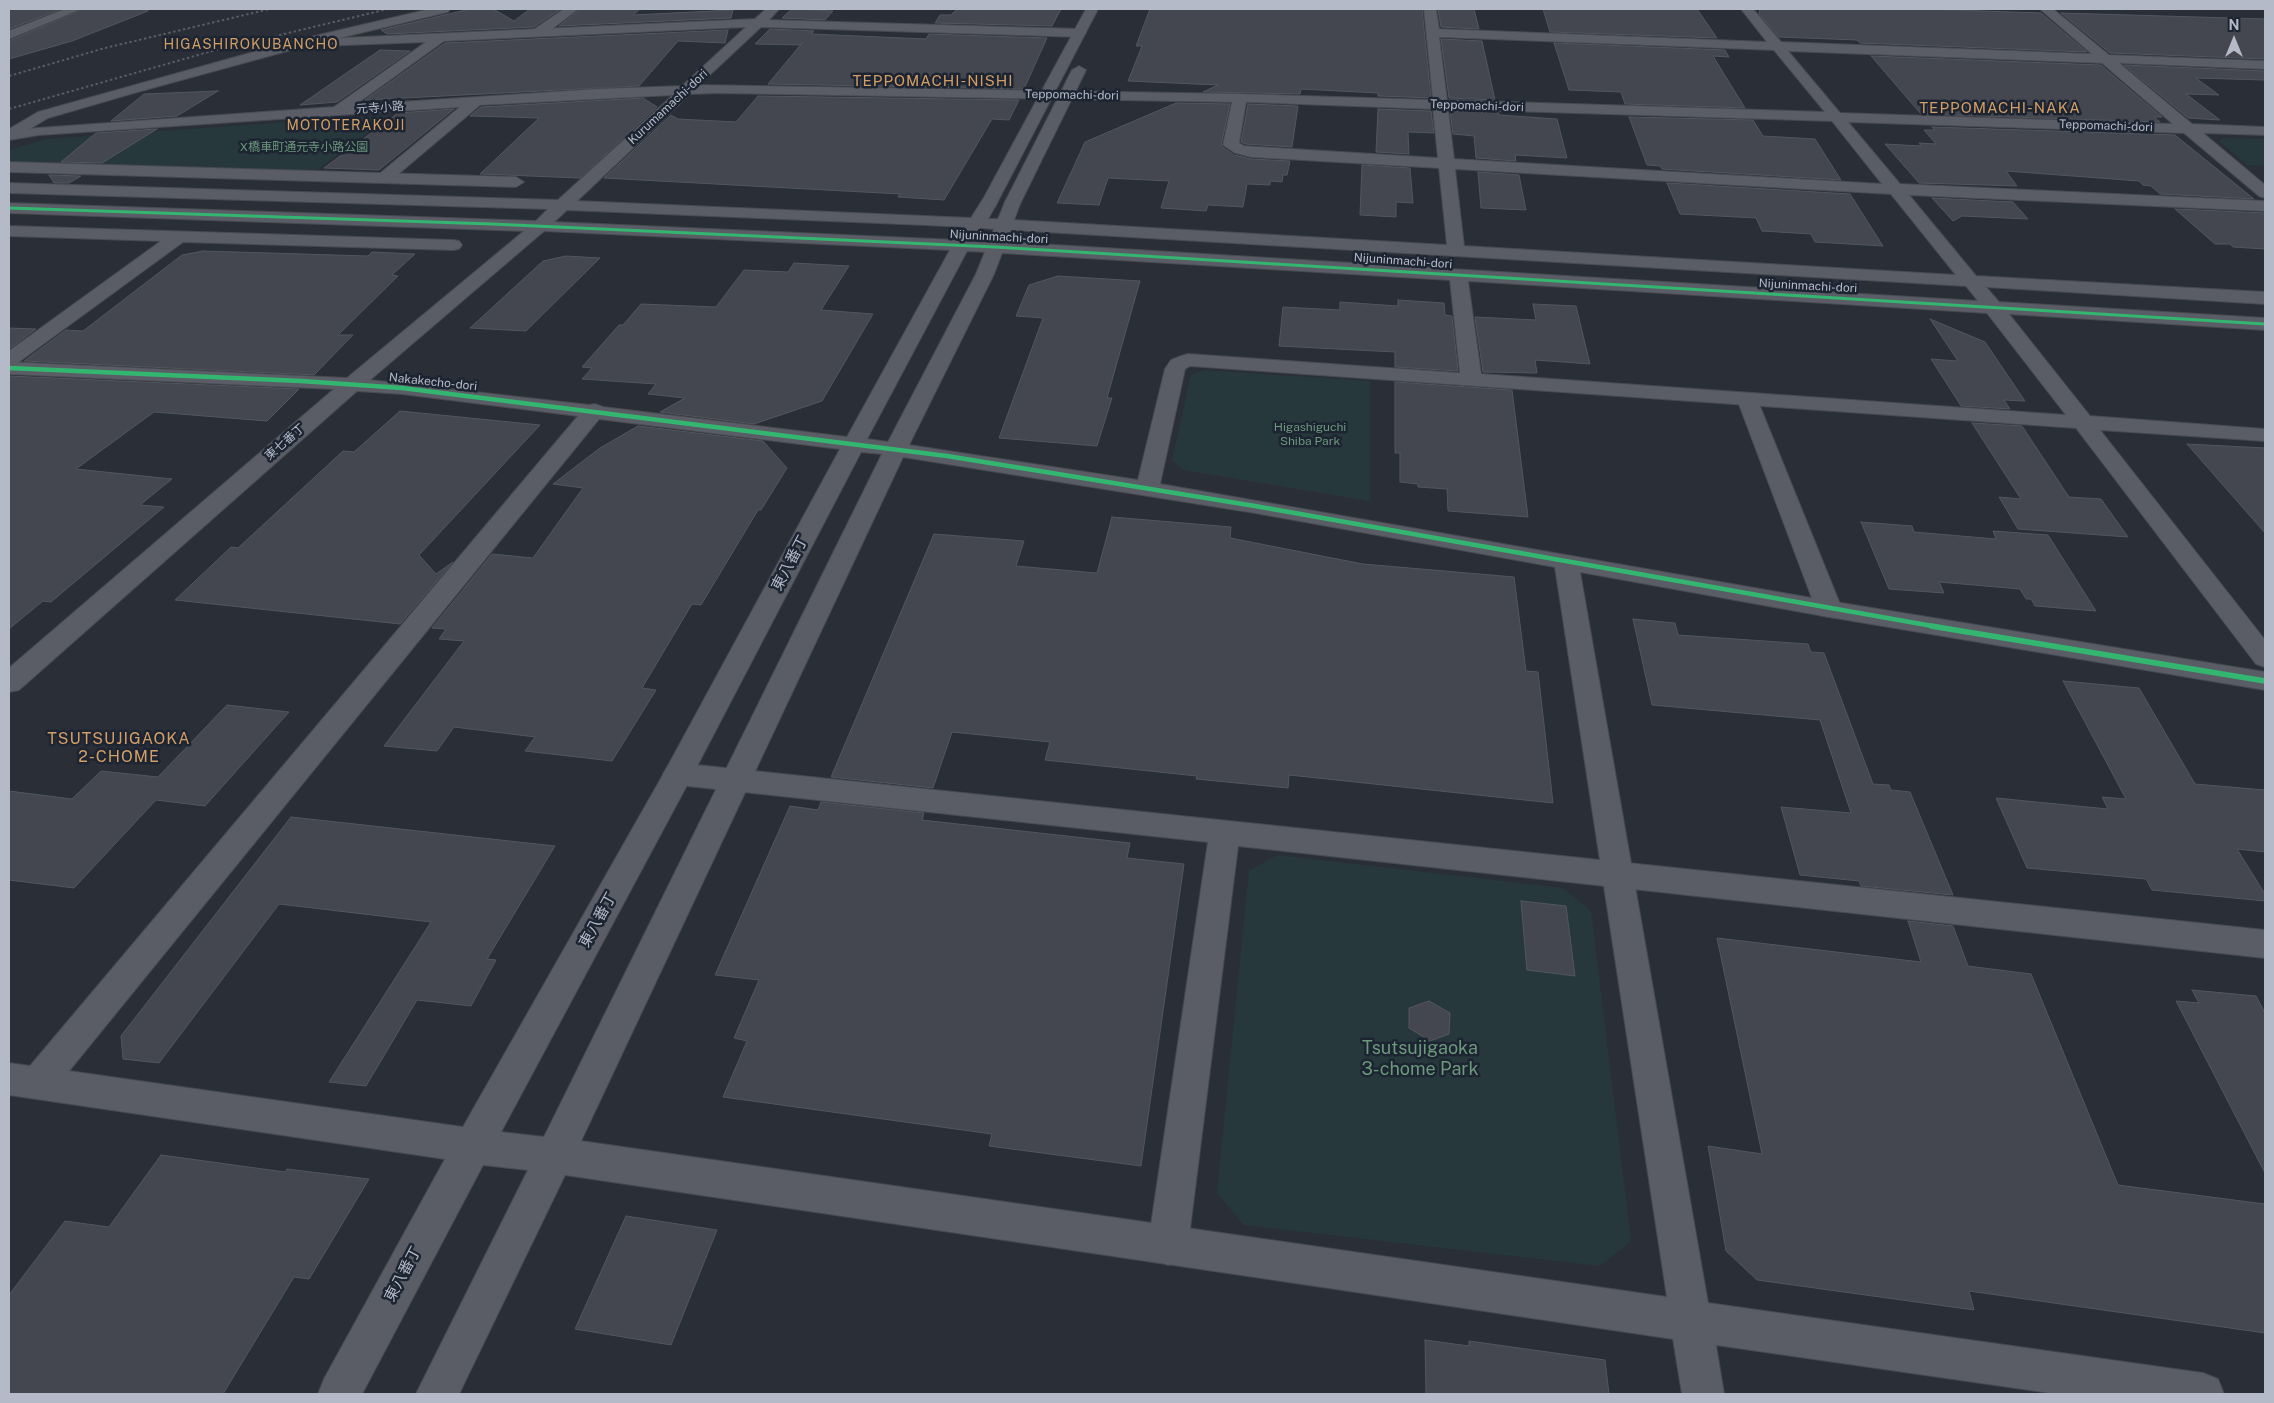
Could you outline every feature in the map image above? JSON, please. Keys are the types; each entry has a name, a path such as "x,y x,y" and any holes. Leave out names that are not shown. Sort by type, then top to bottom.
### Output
{"street":[{"path":"9,36 75,9"},
{"path":"10,131 43,115 298,44 444,9"},
{"path":"538,33 572,9"},
{"name":"Kurumamachi-dori","path":"563,205 773,9"},
{"name":"東八番丁","path":"339,1394 678,774 946,271 989,203 1045,94 1092,9"},
{"path":"1430,9 1456,251"},
{"path":"1747,9 1993,307 2265,658"},
{"path":"2046,9 2265,193"},
{"path":"298,44 758,23 1080,33"},
{"path":"1433,33 2265,65"},
{"path":"337,111 440,38"},
{"path":"437,1394 555,1156 734,781 985,274 1012,204 1085,57"},
{"name":"Teppomachi-dori","path":"688,89 1240,98 2265,131"},
{"name":"元寺小路","path":"10,131 688,89"},
{"path":"1240,98 1231,145 1240,150 1896,189 2265,206"},
{"path":"384,178 476,101"},
{"path":"9,167 516,182"},
{"name":"Nijuninmachi-dori","path":"9,188 563,205 977,222 2265,298"},
{"name":"東七番丁","path":"9,683 352,384 563,205"},
{"name":"Nijuninmachi-dori","path":"9,208 540,226 996,246 2265,324"},
{"path":"9,231 453,245"},
{"path":"9,360 178,236"},
{"path":"1458,274 1471,379"},
{"path":"1148,488 1175,369 1178,364 1188,360 2265,435"},
{"name":"Nakakecho-dori","path":"9,368 402,388 595,410 897,449 1148,488 1829,609 2265,681"},
{"path":"1747,399 1829,609"},
{"path":"24,1081 595,410"},
{"path":"1566,561 1703,1394"},
{"path":"678,774 2265,944"},
{"path":"1168,1245 1225,832"},
{"path":"24,1081 2203,1394"}],"green space":[{"name":"X橋車町通元寺小路公園","path":"391,115 315,172 9,163 9,150 47,139"},
{"path":"2225,138 2265,139 2265,166 2247,165 2219,141"},
{"name":"Higashiguchi Shiba Park","path":"1204,370 1370,381 1370,501 1184,470 1172,460 1191,375"},
{"name":"Tsutsujigaoka 3-chome Park","path":"1277,855 1563,888 1591,911 1631,1241 1600,1266 1244,1225 1217,1193 1249,871"}],"building":[{"path":"9,9 61,9 9,29"},
{"path":"83,9 148,9 148,11 72,41 9,59 9,41"},
{"path":"470,9 493,9 514,21 530,9 561,9 534,27 387,34 381,30"},
{"path":"580,9 640,9 633,15 733,10 731,18 559,26"},
{"path":"792,9 833,11 825,20 782,18"},
{"path":"957,9 1061,9 1052,26 935,23 940,15 951,15"},
{"path":"1150,9 1422,9 1431,98 1378,96 1378,93 1301,89 1300,94 1203,92 1218,85 1128,81 1142,46 1136,46"},
{"path":"1438,9 1474,9 1479,29 1441,27"},
{"path":"1543,9 1697,9 1717,38 1550,32"},
{"path":"1760,9 1925,9 2041,13 2087,52 1860,43 1857,40 1779,37 1759,14"},
{"path":"2061,13 2265,19 2265,59 2110,53"},
{"path":"770,29 814,31 811,34 926,39 929,34 1047,38 1024,89 768,84 803,42 800,45 755,44"},
{"path":"728,30 725,43 678,41 639,86 365,100 445,43"},
{"path":"1441,39 1482,41 1495,100 1449,98"},
{"path":"1554,43 1725,50 1729,57 1713,56 1745,108 1625,104 1621,92 1569,90"},
{"path":"380,50 410,51 337,102 300,105"},
{"path":"1871,56 2101,65 2162,117 2154,117 2160,122 1921,114"},
{"path":"2124,65 2265,71 2265,80 2196,78 2219,95 2186,94 2220,120 2188,118"},
{"path":"218,91 177,116 111,121 144,94"},
{"path":"758,96 1019,100 1009,120 992,119 944,200 898,197 900,194 604,178 671,115 678,119 736,122"},
{"path":"643,98 657,107 580,178 480,174 539,118 470,116 481,107"},
{"path":"1176,103 1230,104 1221,146 1234,155 1251,159 1290,161 1287,175 1283,175 1282,182 1270,181 1270,185 1247,184 1243,207 1208,205 1206,211 1161,208 1169,181 1108,178 1099,205 1057,203 1085,142"},
{"path":"1248,104 1298,106 1292,147 1245,144 1241,142"},
{"path":"454,109 379,170 324,168 398,113"},
{"path":"1378,109 1431,111 1434,133 1408,132 1409,154 1376,152"},
{"path":"1450,111 1498,112 1499,115 1557,119 1567,158 1515,155 1516,161 1476,158 1474,136 1453,134"},
{"path":"1629,117 1753,120 1763,136 1815,139 1841,180 1662,169 1660,166 1647,165"},
{"path":"1932,127 2175,135 2254,199 2160,194 2151,186 2143,185 2139,181 2006,171 2017,186 1919,183 1885,144 1921,146 1919,143 1936,144 1924,130 1935,130"},
{"path":"157,129 102,163 61,162 96,133"},
{"path":"1362,165 1410,168 1413,203 1396,202 1396,217 1360,215"},
{"path":"1478,172 1519,175 1526,210 1481,208"},
{"path":"49,175 81,176 69,183 54,183"},
{"path":"1667,183 1850,194 1883,246 1815,242 1811,234 1762,231 1756,218 1680,214"},
{"path":"1932,198 2013,202 2028,219 1962,216 1953,221"},
{"path":"2175,209 2265,213 2265,249 2215,244"},
{"path":"203,251 368,256 372,252 415,254 392,275 398,276 338,335 353,335 314,375 24,361 66,330 83,331 182,255"},
{"path":"566,256 600,258 526,331 470,328 543,261"},
{"path":"794,263 849,266 821,310 873,314 822,401 754,424 660,412 685,398 648,394 656,384 582,379 592,368 582,367 619,325 623,325 641,304 716,307 744,270 788,272"},
{"path":"1058,276 1140,281 1107,398 1112,398 1097,446 999,438 1043,318 1016,316 1029,285"},
{"path":"1398,300 1444,303 1445,315 1452,316 1458,371 1395,367 1395,352 1279,346 1283,307 1340,310 1340,302 1398,306"},
{"path":"1533,304 1576,306 1590,364 1535,360 1537,373 1483,372 1475,317 1536,320"},
{"path":"1930,319 1985,342 2025,401 2004,400 2010,409 1961,406 1931,359 1958,361"},
{"path":"9,328 36,329 9,349"},
{"path":"9,376 299,389 267,421 154,412 76,469 172,479 140,505 164,507 51,602 43,601 9,629"},
{"path":"1395,382 1512,390 1528,517 1448,511 1447,489 1418,487 1418,484 1400,482 1400,453 1395,453"},
{"path":"400,411 540,425 419,555 436,574 453,562 400,624 175,600 231,547 238,548 343,451 354,452"},
{"path":"1972,423 2022,426 2069,497 2101,499 2128,537 2018,529 1999,497 2021,499"},
{"path":"638,426 763,441 787,468 761,510 758,510 701,605 692,604 642,688 656,690 612,761 525,751 535,737 454,727 437,751 384,746 464,641 439,639 446,629 432,628 492,554 533,558 583,488 553,484 600,448"},
{"path":"2187,444 2265,448 2265,533"},
{"path":"1112,517 1231,527 1230,538 1363,564 1514,577 1526,671 1538,672 1553,803 1289,775 1288,788 1196,779 1197,776 1045,760 1050,742 952,732 933,788 831,777 934,534 1024,541 1016,566 1097,573"},
{"path":"1861,522 1912,526 1914,532 1996,539 1993,531 2048,535 2096,611 2035,606 2031,599 2026,599 2020,589 1939,582 1944,593 1889,589"},
{"path":"1633,619 1675,623 1678,635 1808,644 1811,652 1824,653 1873,784 1889,785 1891,790 1910,792 1953,895 1861,886 1859,881 1800,875 1781,807 1851,813 1820,720 1652,705"},
{"path":"2063,681 2139,688 2195,784 2265,790 2265,852 2237,849 2265,894 2265,901 2152,890 2146,879 2027,868 1996,798 2108,809 2102,797 2126,799"},
{"path":"227,705 289,712 205,806 156,800 74,888 9,880 9,791 72,799 101,771 158,777"},
{"path":"821,802 924,813 922,820 1130,843 1127,858 1184,864 1141,1166 989,1146 992,1134 723,1097 747,1041 734,1038 759,980 715,975 790,806 818,810"},
{"path":"291,817 555,846 487,959 496,960 471,1006 417,1000 366,1086 329,1082 431,922 279,904 159,1063 123,1059 121,1036"},
{"path":"1521,901 1566,906 1575,976 1527,970"},
{"path":"1908,921 1953,926 1968,966 2031,974 2118,1185 2265,1204 2265,1333 1969,1291 1974,1310 1757,1280 1726,1251 1708,1146 1762,1154 1717,938 1921,962"},
{"path":"2192,990 2256,996 2265,1013 2265,1173 2176,1001 2199,1003"},
{"path":"1429,1001 1450,1013 1449,1034 1430,1041 1409,1028 1409,1008"},
{"path":"161,1155 285,1172 287,1169 369,1179 309,1279 294,1277 223,1394 9,1394 9,1295 65,1221 109,1227"},
{"path":"626,1216 717,1230 671,1345 575,1329"},
{"path":"1425,1340 1469,1346 1469,1341 1605,1360 1609,1394 1426,1394"}],"railway":[{"path":"9,76 105,48 270,9"},
{"path":"9,109 205,53 388,9"}],"cycle path":[{"path":"9,208 492,224 995,247 2265,324"},
{"path":"9,368 301,381 402,388 947,456 1255,506 1829,609 2265,681"}],"district":[{"name":"HIGASHIROKUBANCHO","path":"251,45"},
{"name":"TEPPOMACHI-NISHI","path":"933,81"},
{"name":"TEPPOMACHI-NAKA","path":"2000,108"},
{"name":"MOTOTERAKOJI","path":"346,126"},
{"name":"TSUTSUJIGAOKA 2-CHOME","path":"119,748"}]}
